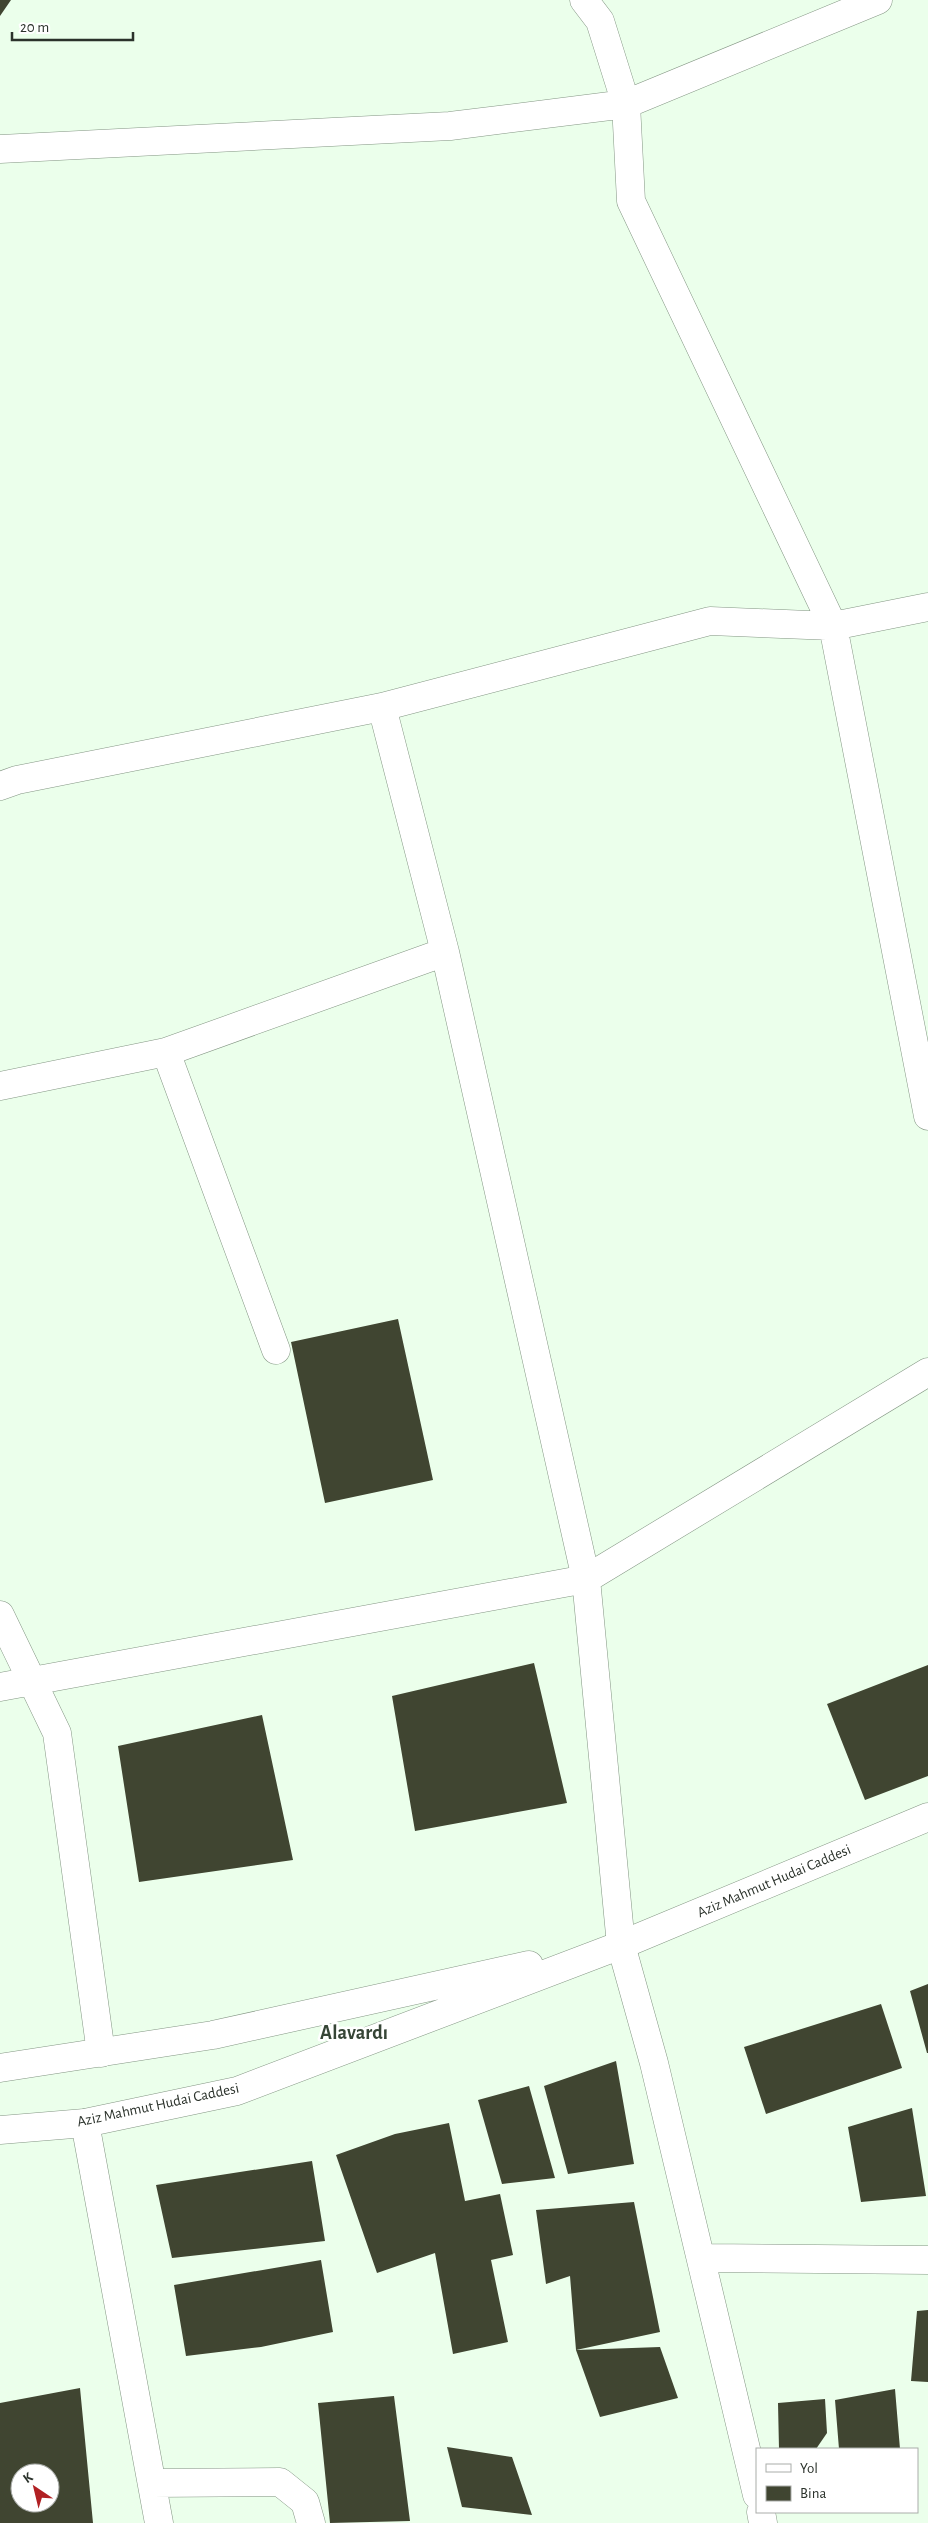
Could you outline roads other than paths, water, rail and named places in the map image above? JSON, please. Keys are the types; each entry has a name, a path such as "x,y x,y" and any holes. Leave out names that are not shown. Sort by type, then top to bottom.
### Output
{"street":[{"path":"584,0 600,21 626,104 631,201 833,626 928,1116"},
{"path":"0,149 450,126 626,104 878,0"},
{"path":"0,786 17,780 382,707 710,621 833,626 928,608"},
{"path":"382,707 445,952 586,1579 621,1945 654,2063 756,2491"},
{"path":"0,1086 166,1052 445,952"},
{"path":"166,1052 276,1350"},
{"path":"0,1687 586,1579 928,1372"},
{"path":"0,1615 57,1733 101,2052"},
{"name":"Aziz Mahmut Hudai Caddesi","path":"0,2130 85,2123 237,2091 621,1945 928,1817"},
{"name":"Aziz Mahmut Hudai Caddesi","path":"0,2068 213,2035 621,1945"},
{"path":"85,2123 159,2523"},
{"path":"702,2258 928,2260"},
{"path":"152,2483 280,2482 305,2502 311,2523"}],"district":[{"name":"Alavardı","path":"354,2033"}]}
